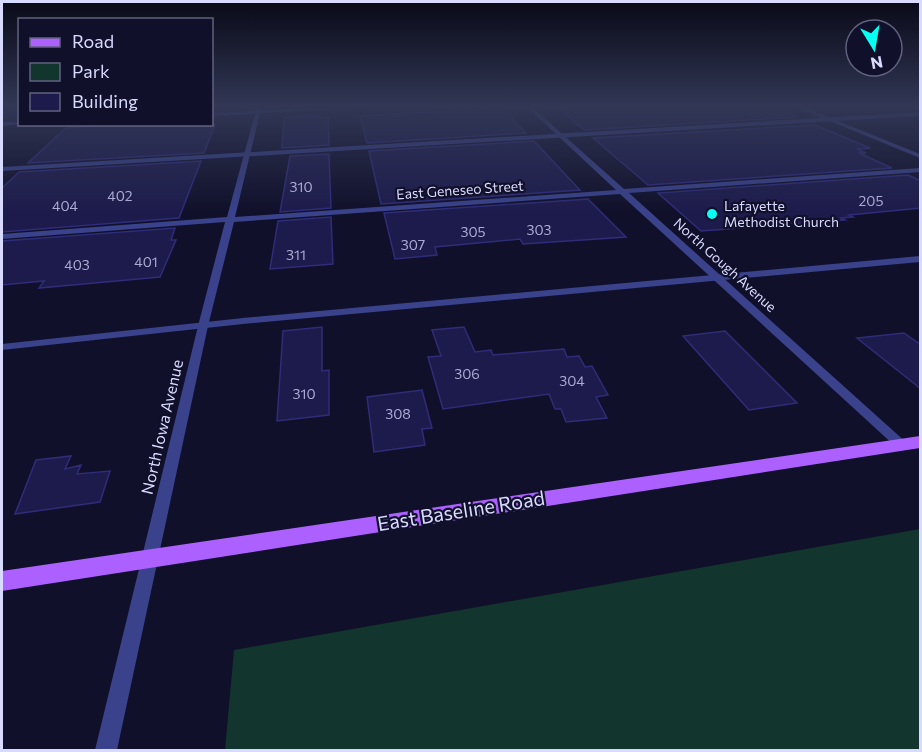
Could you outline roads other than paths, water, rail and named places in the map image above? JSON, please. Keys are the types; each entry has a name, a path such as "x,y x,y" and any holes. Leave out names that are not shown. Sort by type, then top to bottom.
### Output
{"main road":[{"name":"East Baseline Road","path":"2,581 911,443"}],"street":[{"name":"North Iowa Avenue","path":"106,750 152,558 203,326 249,142"},
{"path":"2,169 454,142"},
{"name":"North Gough Avenue","path":"568,142 721,279 911,443"},
{"path":"886,142 921,156"},
{"name":"East Geneseo Street","path":"2,236 921,170"},
{"path":"2,347 921,259"}],"place":[{"name":"Lafayette Methodist Church","path":"712,214"}]}
